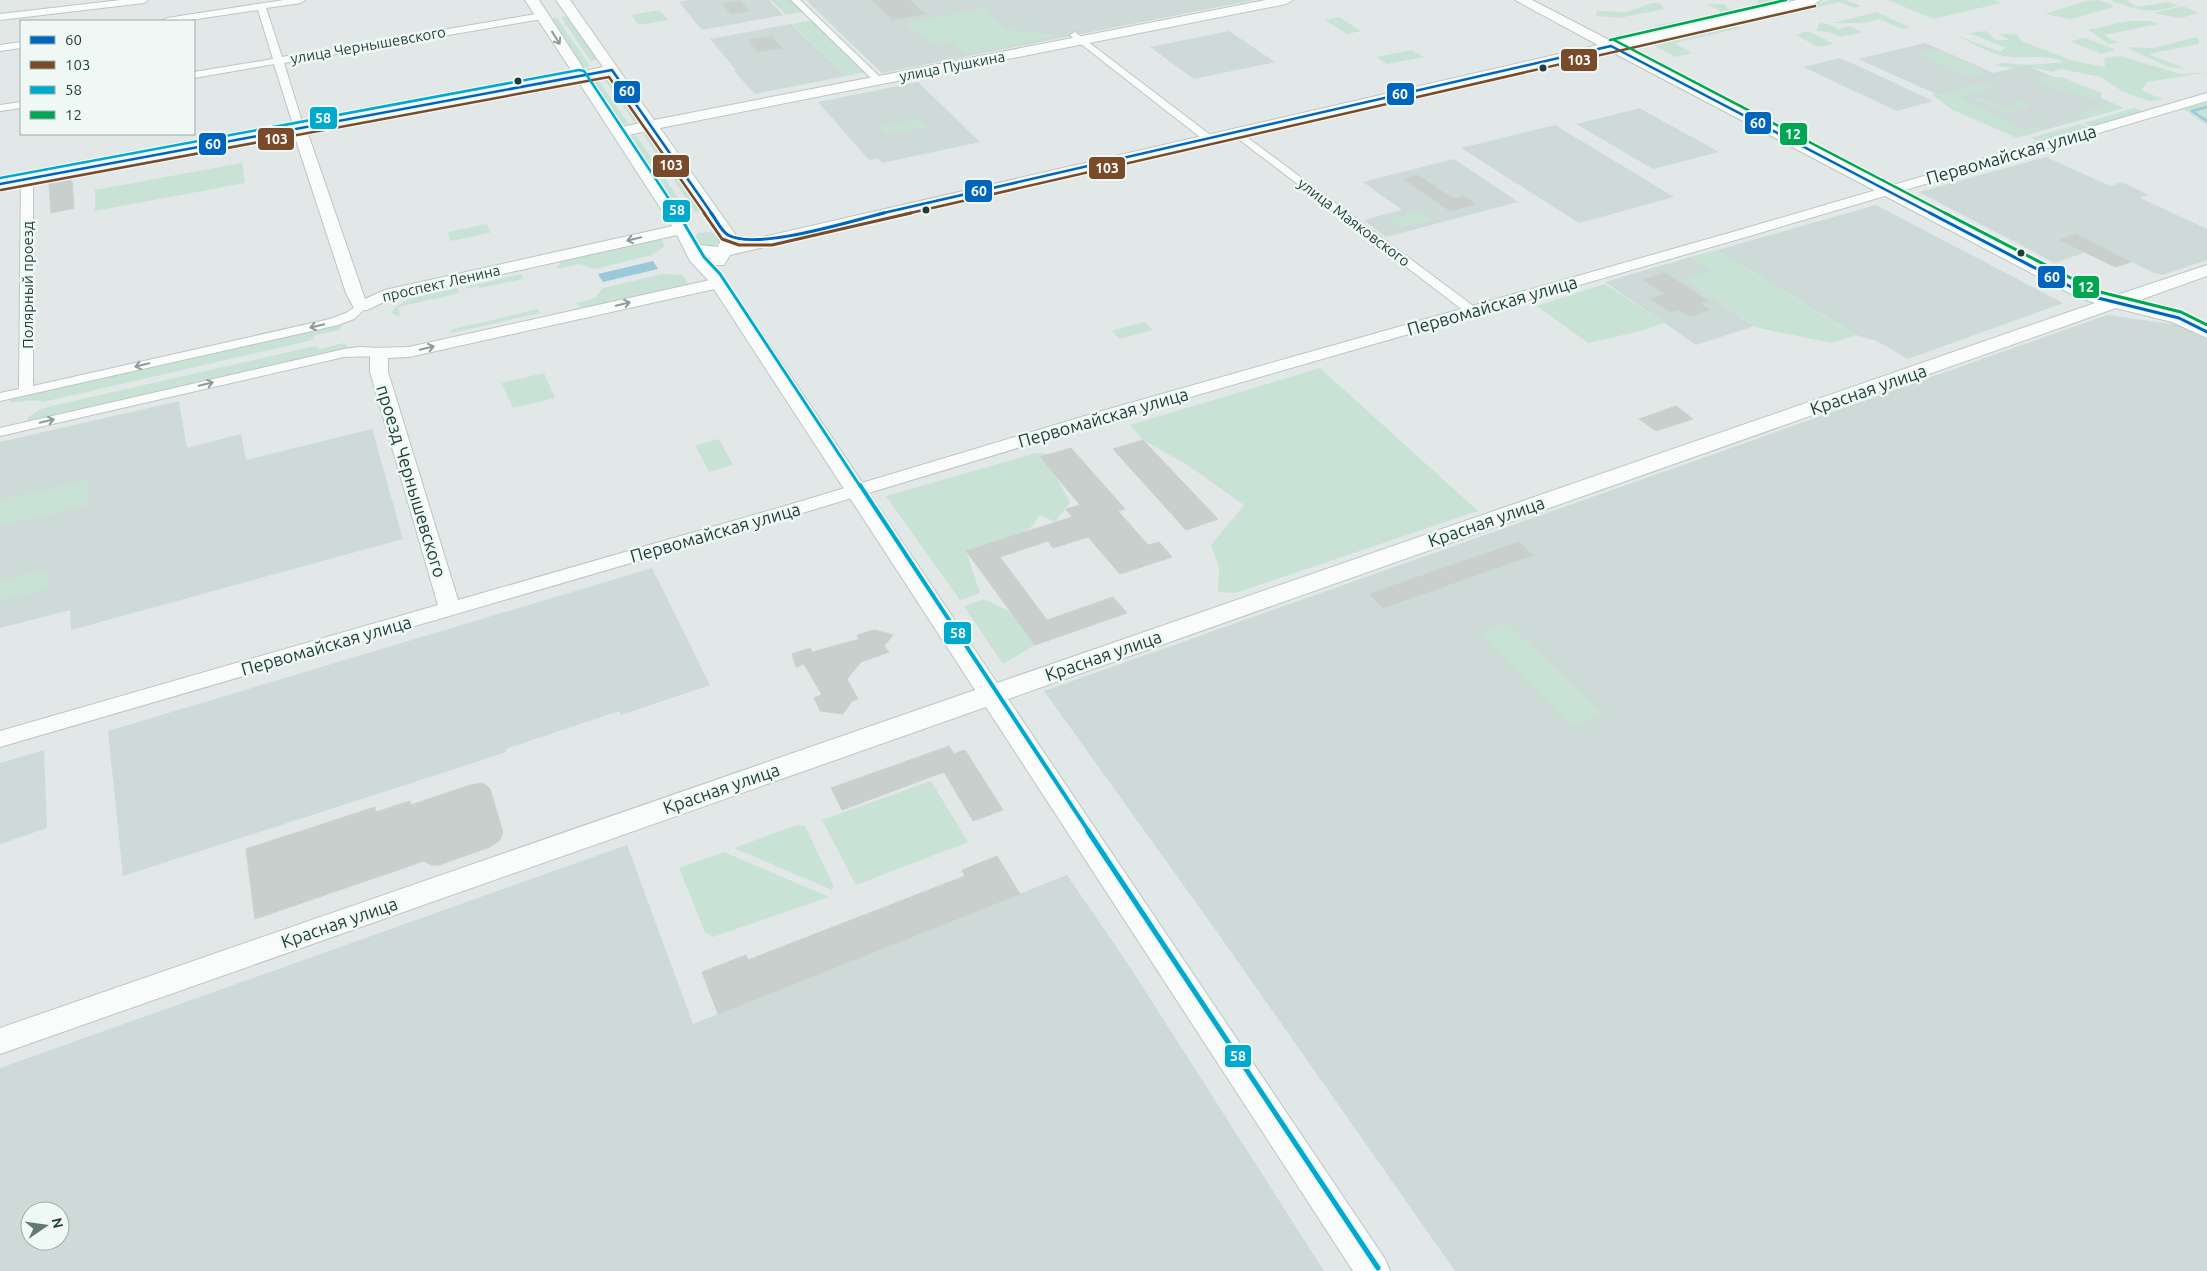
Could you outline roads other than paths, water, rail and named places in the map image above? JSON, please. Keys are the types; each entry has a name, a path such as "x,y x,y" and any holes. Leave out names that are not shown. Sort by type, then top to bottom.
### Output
{"main road":[{"path":"532,0 700,261 717,280 1373,1271"},
{"path":"563,0 651,125 725,242"},
{"name":"улица Пушкина","path":"618,132 1078,38 1286,0"},
{"path":"1522,0 2079,291 2179,318"},
{"name":"проспект Ленина","path":"686,238 696,251 707,253 725,242 771,239 1814,0"},
{"path":"0,184 612,70"},
{"path":"686,238 698,230 709,228 725,242"},
{"path":"717,280 716,265 725,242"},
{"name":"Красная улица","path":"0,1041 2207,270"},
{"path":"2148,290 2159,302 2179,318 2207,332"}],"street":[{"path":"0,17 144,0"},
{"path":"173,20 301,0"},
{"path":"794,0 878,80"},
{"path":"261,6 299,128 354,293 361,306"},
{"name":"улица Чернышевского","path":"195,75 542,16"},
{"path":"1078,38 1209,138"},
{"path":"0,48 20,45"},
{"name":"Первомайская улица","path":"0,739 855,491 1101,417 2207,97"},
{"path":"0,108 20,105"},
{"name":"улица Маяковского","path":"1236,132 1472,311"},
{"name":"Полярный проезд","path":"26,391 28,178"},
{"name":"проспект Ленина","path":"0,397 334,322 350,316 361,306 385,295 686,238"},
{"path":"0,432 344,353 360,350 395,354 410,352 717,280"},
{"name":"проезд Чернышевского","path":"379,352 379,372 450,609"}],"water":[{"path":"653,261 658,269 603,282 598,274"}],"waterway":[{"path":"2207,107 2192,111 2207,121"}]}
